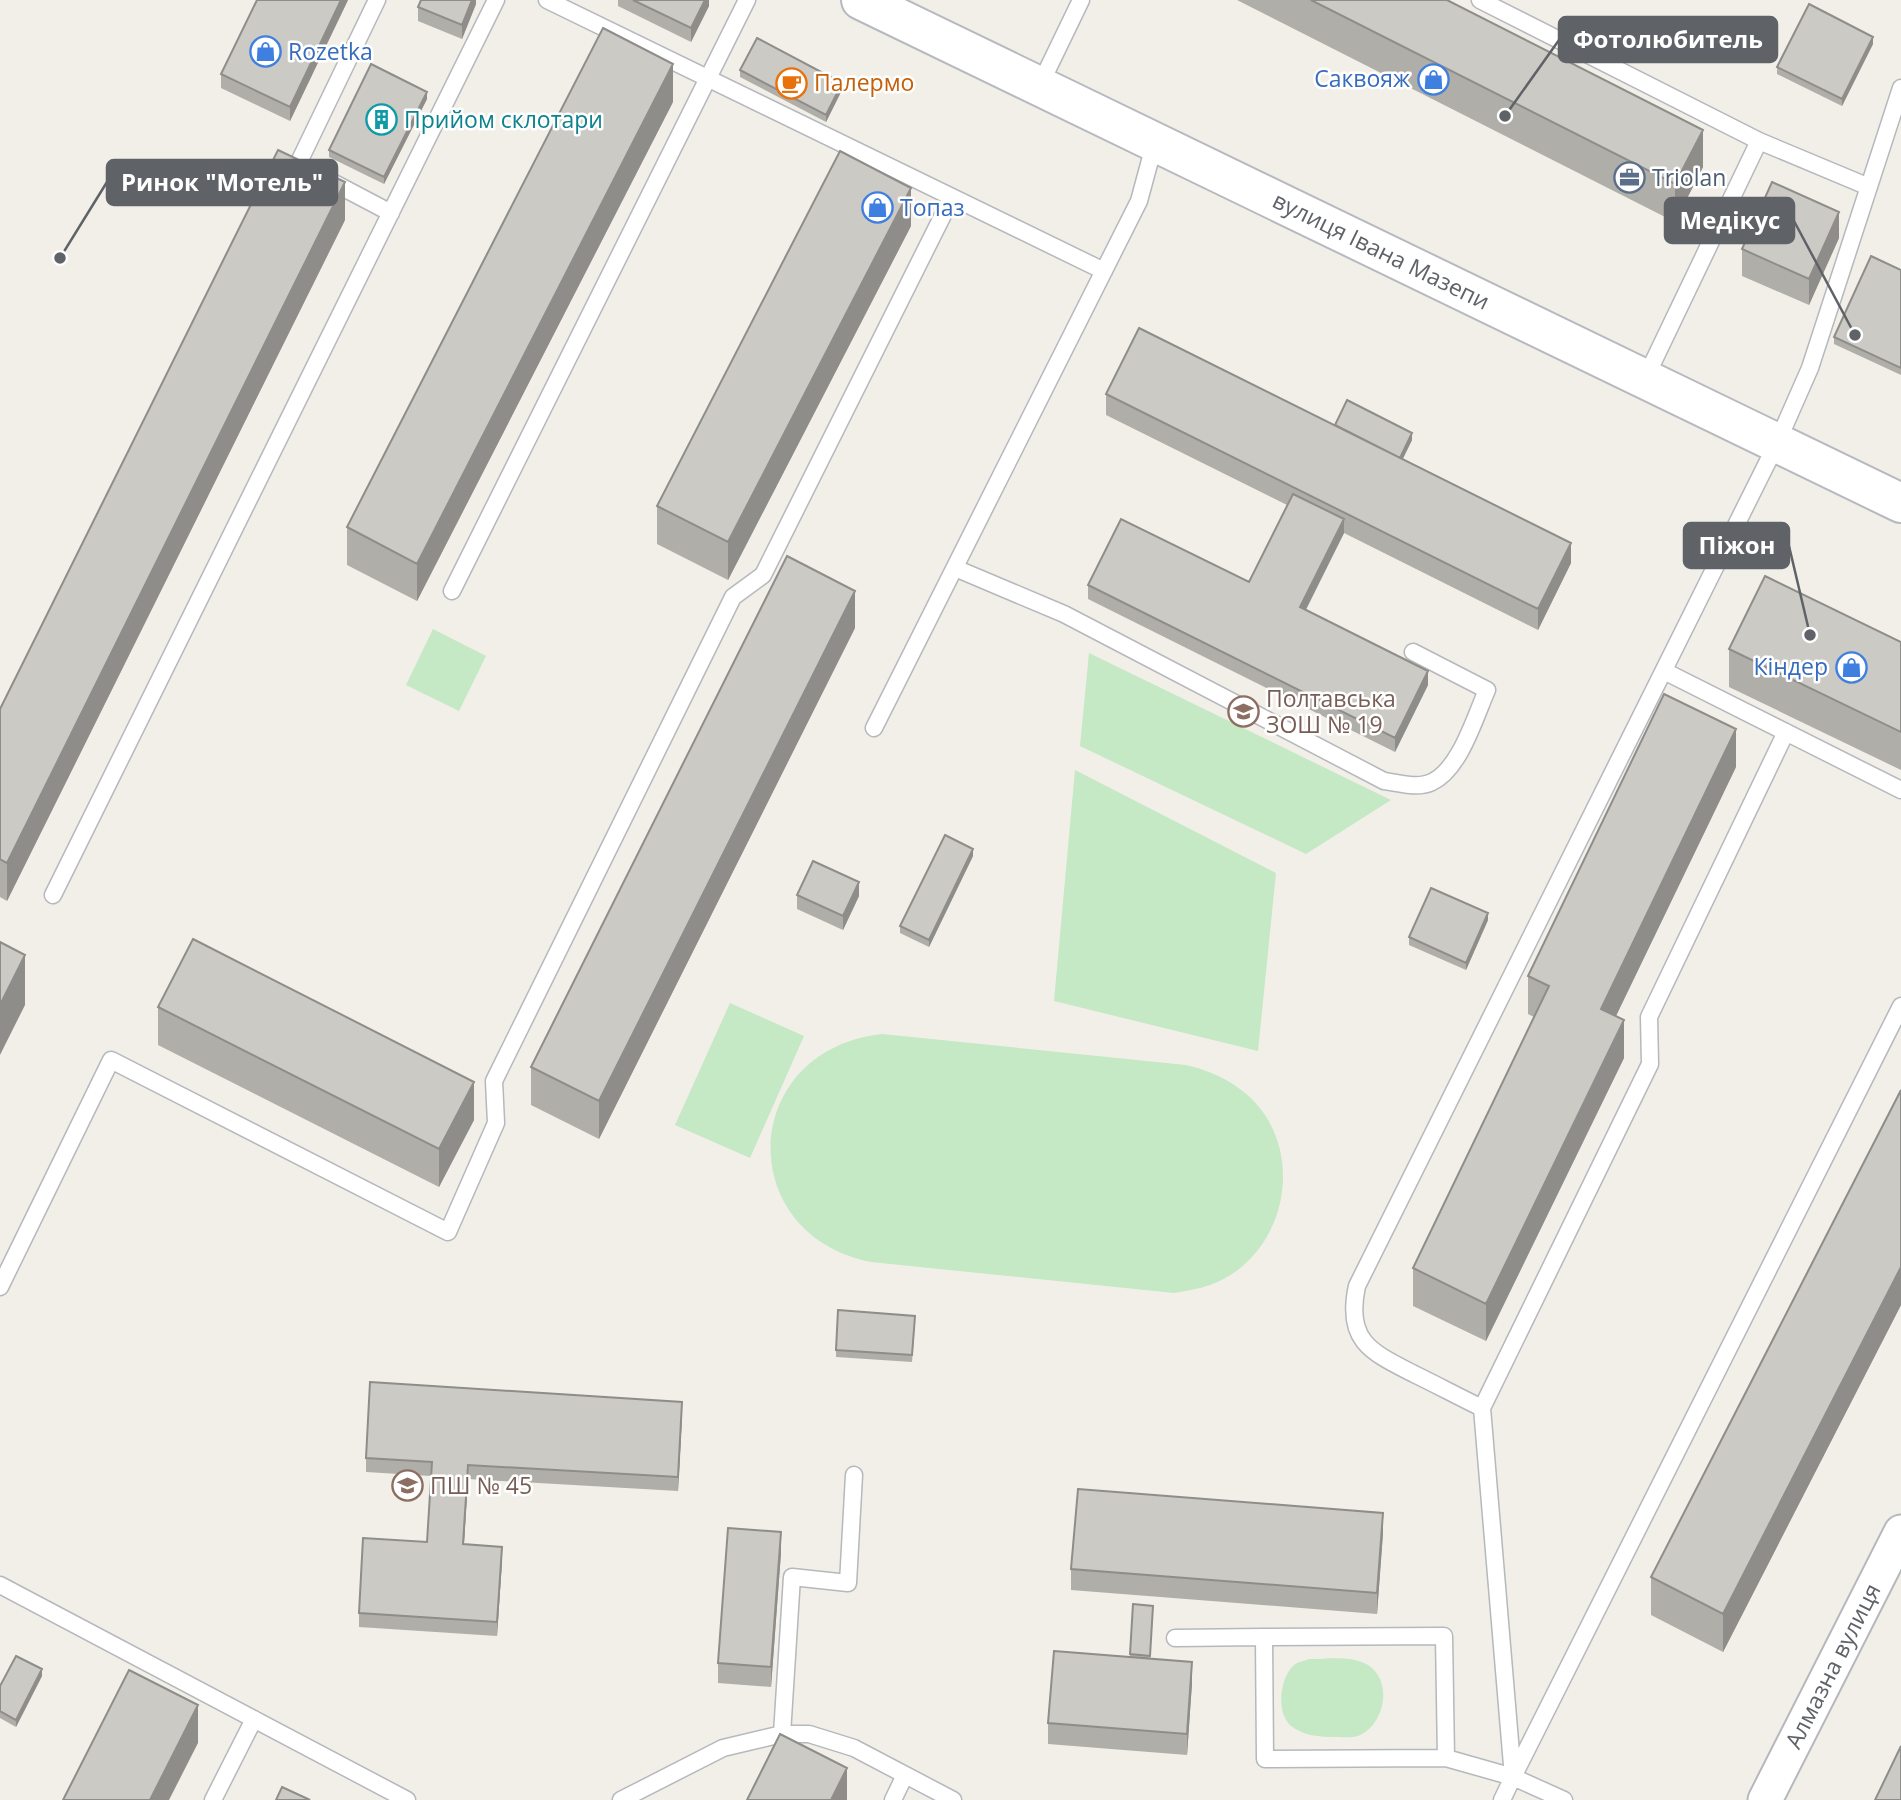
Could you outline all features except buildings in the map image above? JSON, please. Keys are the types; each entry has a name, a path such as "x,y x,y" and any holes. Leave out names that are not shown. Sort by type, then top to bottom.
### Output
{"main road":[{"name":"вулиця Івана Мазепи","path":"861,0 1901,503"}],"street":[{"name":"Алмазна вулиця","path":"1765,1800 1901,1532"}],"lane":[{"path":"377,0 298,164 391,213"},
{"path":"53,895 496,0"},
{"path":"547,0 1104,271"},
{"path":"452,591 747,0"},
{"path":"1039,86 1081,0"},
{"path":"1480,0 1759,141 1869,187"},
{"path":"1482,1408 1373,1353 1360,1335 1352,1309 1357,1286 1777,443 1810,368 1901,88"},
{"path":"1645,379 1759,141"},
{"path":"874,728 1139,201 1155,142"},
{"path":"0,1287 111,1060 449,1232 496,1123 494,1081 733,597 763,575 952,197"},
{"path":"955,568 1064,614 1384,781 1411,785 1431,783 1449,771 1487,690 1413,652"},
{"path":"1664,671 1901,790"},
{"path":"1513,1777 1482,1408 1650,1064 1649,1017 1786,732"},
{"path":"1502,1800 1901,1006"},
{"path":"782,1734 792,1577 848,1583 854,1475"},
{"path":"0,1585 407,1800"},
{"path":"1175,1637 1444,1636 1446,1758"},
{"path":"1264,1637 1265,1759 1446,1758 1513,1777 1564,1800"},
{"path":"213,1800 254,1719"},
{"path":"621,1800 723,1748 782,1734 809,1734 854,1748 953,1800"},
{"path":"893,1800 905,1775"}],"green space":[{"path":"433,629 486,656 459,711 406,685"},
{"path":"1089,653 1391,800 1306,854 1080,746"},
{"path":"1075,770 1276,873 1258,1051 1054,1001"},
{"path":"730,1003 804,1036 750,1158 675,1125"},
{"path":"882,1034 1186,1065 1230,1082 1258,1105 1277,1138 1282,1163 1282,1188 1277,1213 1267,1236 1252,1257 1233,1273 1210,1285 1174,1293 871,1262 826,1245 794,1217 776,1182 771,1144 779,1106 800,1072 835,1047"},
{"path":"1309,1659 1355,1660 1368,1665 1376,1673 1383,1692 1382,1703 1379,1714 1367,1731 1353,1737 1324,1737 1306,1734 1290,1725 1281,1703 1283,1686 1289,1670 1297,1663"}],"place":[{"name":"Rozetka","path":"265,52"},
{"name":"Саквояж","path":"1433,79"},
{"name":"Палермо","path":"791,83"},
{"name":"Фотолюбитель","path":"1505,116"},
{"name":"Прийом склотари","path":"381,120"},
{"name":"Triolan","path":"1629,178"},
{"name":"Топаз","path":"877,208"},
{"name":"Ринок \"Мотель\"","path":"60,258"},
{"name":"Медікус","path":"1855,335"},
{"name":"Піжон","path":"1810,635"},
{"name":"Кіндер","path":"1851,667"},
{"name":"Полтавська ЗОШ № 19","path":"1243,712"},
{"name":"ПШ № 45","path":"407,1486"}]}
